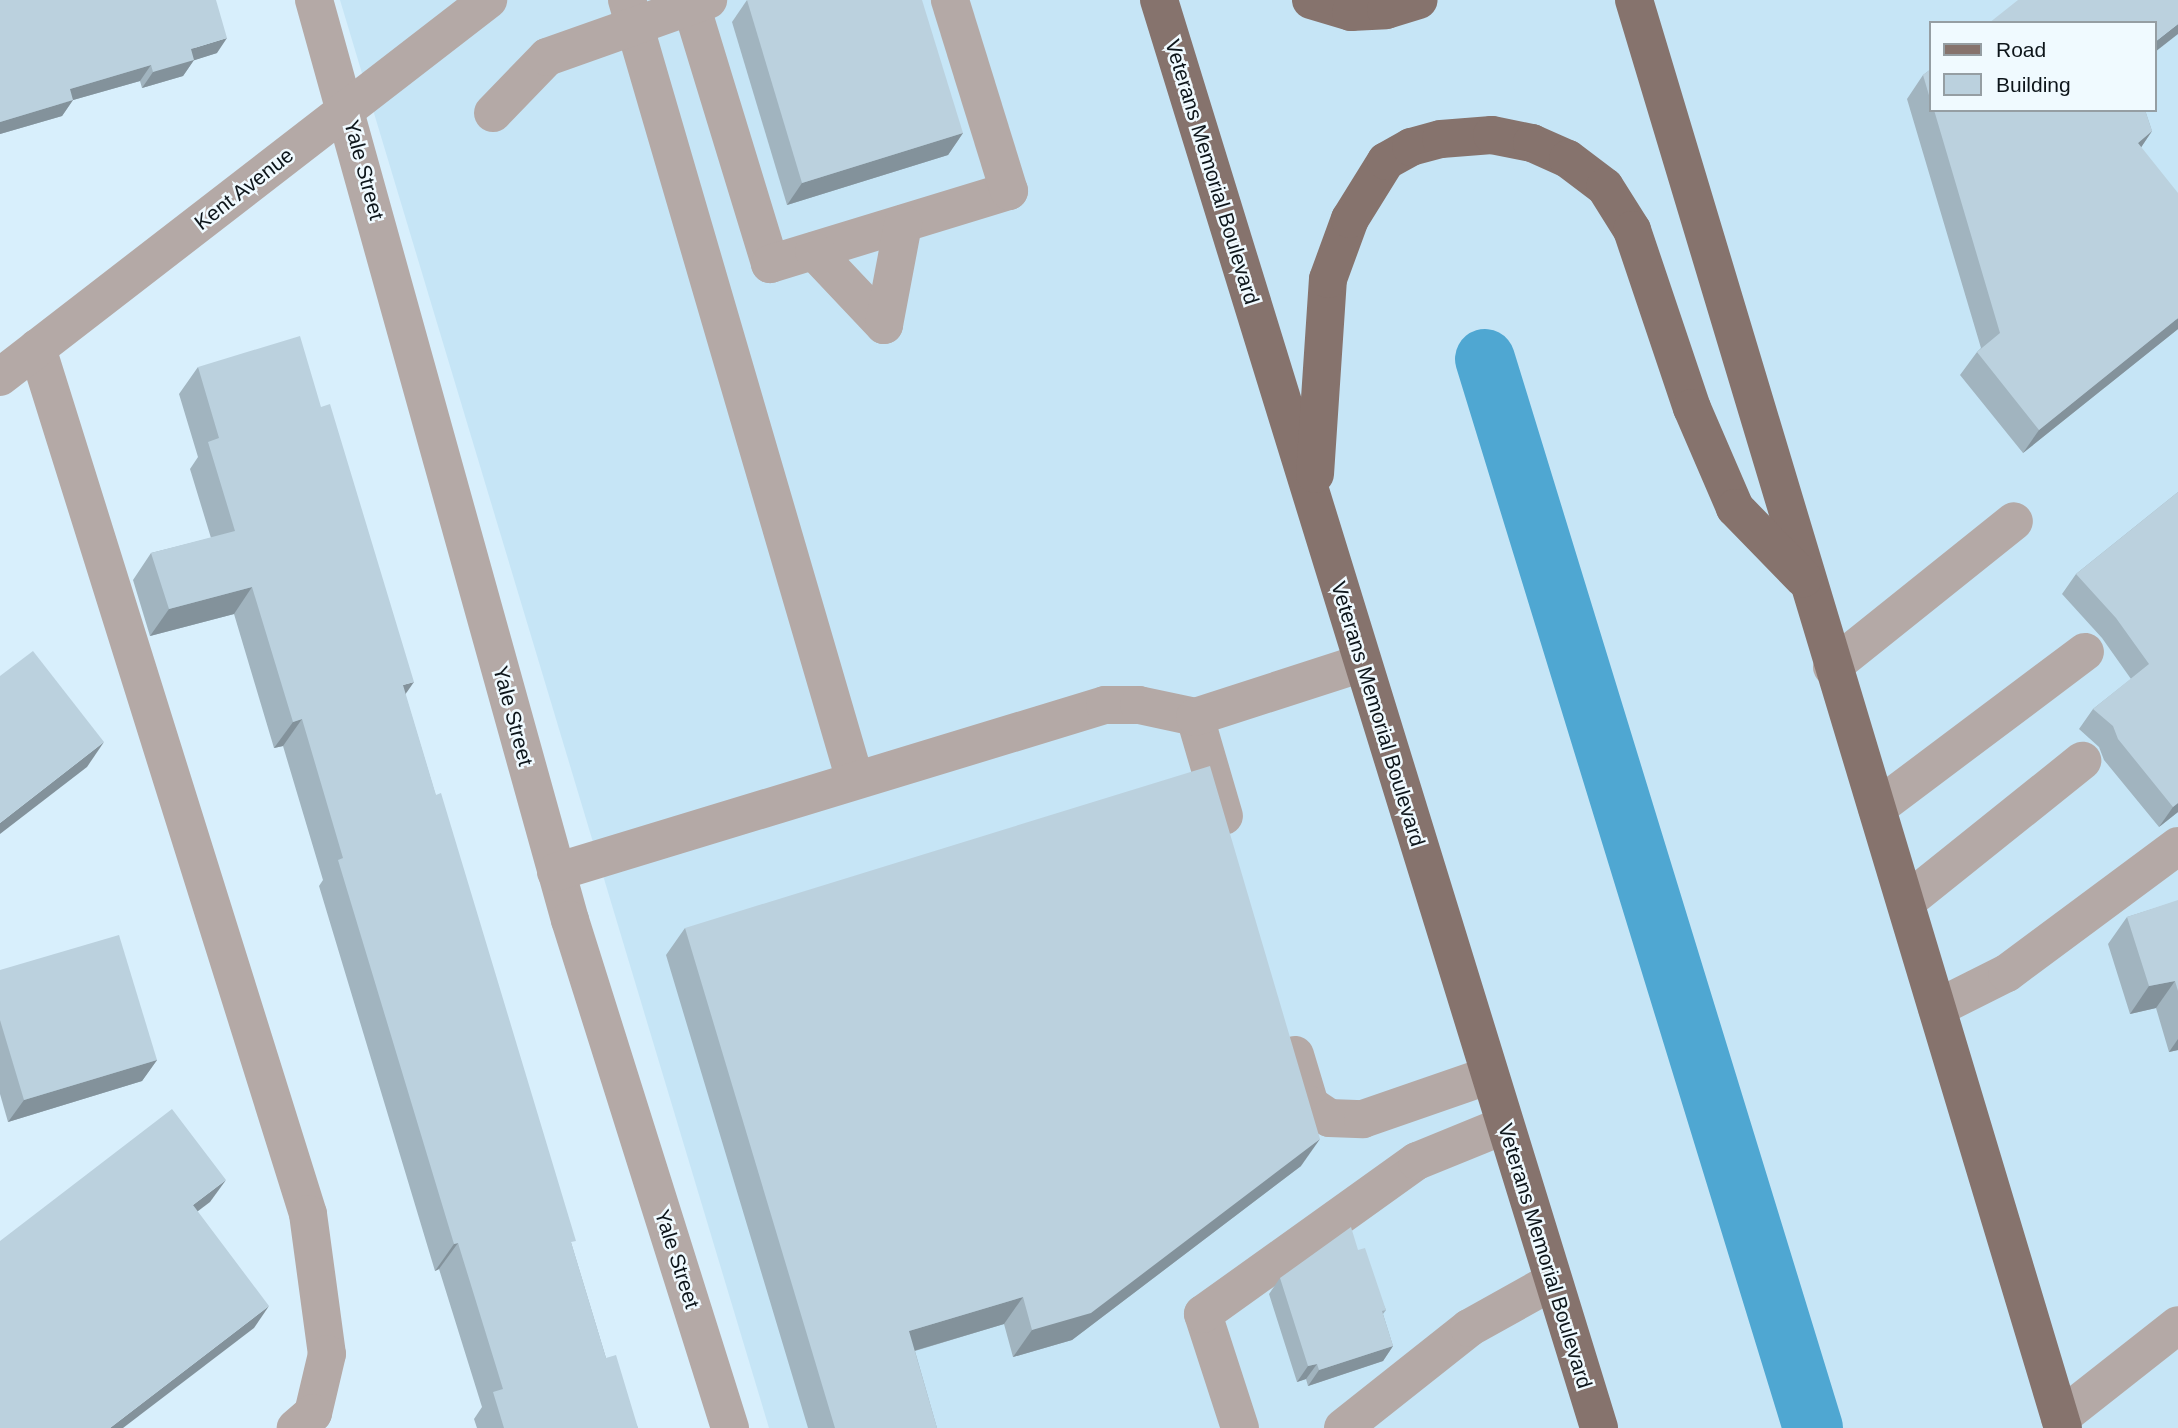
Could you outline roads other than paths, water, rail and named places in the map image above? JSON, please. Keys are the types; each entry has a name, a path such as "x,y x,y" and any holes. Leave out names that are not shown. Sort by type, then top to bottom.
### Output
{"main road":[{"name":"Veterans Memorial Boulevard","path":"1159,0 1599,1428"},
{"path":"1311,0 1352,12 1386,10 1419,0"},
{"path":"1634,0 1832,667 1906,902 2062,1423"},
{"path":"1314,505 1328,279 1350,219 1386,161 1411,147 1441,139 1492,135 1532,143 1568,159 1605,187 1632,230 1692,408 1735,508 1807,583"}],"street":[{"name":"Yale Street","path":"313,0 347,109 556,872 730,1428"},
{"name":"Kent Avenue","path":"0,377 488,0"},
{"path":"493,113 547,57 630,11 699,3 770,264 1009,191 950,0"},
{"path":"630,11 855,780"},
{"path":"814,251 884,325 903,224"},
{"path":"37,348 308,1214 327,1354 313,1413 296,1428"},
{"path":"1832,667 2014,521"},
{"path":"1877,808 2085,652"},
{"path":"556,872 1105,705 1139,705 1195,718 1363,663"},
{"path":"1195,718 1234,851"},
{"path":"1906,902 2082,761"},
{"path":"1937,1008 2007,973 2178,846"},
{"path":"1286,1025 1310,1105 1329,1118 1363,1119 1490,1075"},
{"path":"1240,1428 1203,1314 1417,1161 1504,1125"},
{"path":"1343,1428 1469,1328 1553,1281"},
{"path":"2062,1423 2178,1325"}],"waterway":[{"path":"1485,359 1813,1428"}]}
